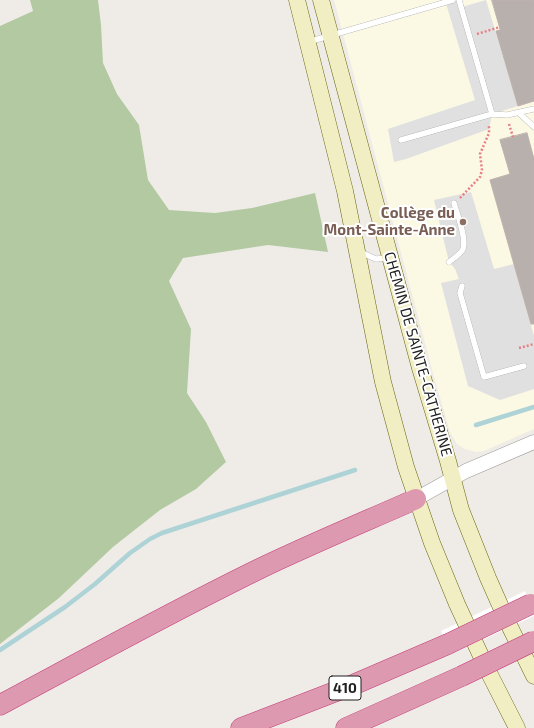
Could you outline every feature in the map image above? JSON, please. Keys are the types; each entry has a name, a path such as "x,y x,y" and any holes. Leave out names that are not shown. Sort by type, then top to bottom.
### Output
{"highway":[{"path":"0,705 247,575 313,544 416,499"},
{"name":"410","path":"241,728 362,681 448,644 532,604"},
{"name":"410","path":"346,728 462,676 534,641"}],"main road":[{"path":"297,0 345,191 383,382 416,499 457,604 487,670 517,728"},
{"name":"CHEMIN DE SAINTE-CATHERINE","path":"321,0 422,373 461,510 508,623 534,676"}],"street":[{"path":"416,499 471,468 534,442"}],"lane":[{"path":"308,42 453,0"},
{"path":"459,0 492,114"},
{"path":"401,140 492,114 507,116 534,109"},
{"path":"519,113 534,126"},
{"path":"449,262 462,251 464,244 454,203"},
{"path":"356,250 376,259 381,260 391,257"},
{"path":"462,286 460,293 484,377 524,366"}],"path":[{"path":"470,36 500,27"},
{"path":"510,127 513,137"},
{"path":"466,193 480,177 482,170 480,154 490,133"},
{"path":"518,348 534,344"}],"shaded area":[{"name":"Collège du Mont-Sainte-Anne","path":"334,0 534,0 534,429 484,451 476,452 465,449 457,444 450,432"},
{"path":"445,0 459,0 462,7 486,0 518,106 492,114 489,129 394,162 388,129 475,100"},
{"path":"471,192 494,269 514,264 534,336 534,389 500,400 468,386 441,283 459,279 455,269 449,262 434,200"}],"green space":[{"path":"30,0 98,0 103,63 117,94 139,125 148,180 169,210 215,213 252,208 315,193 328,252 268,245 183,258 169,281 191,329 187,393 206,422 226,462 196,489 160,510 113,547 59,598 0,644 0,26 33,11"}],"pier":[{"path":"525,591 534,611 534,616 452,654 441,631"}],"building":[{"path":"492,0 534,0 534,101 518,106 496,31 500,30"},
{"path":"527,133 534,159 534,324 531,324 490,180 510,174 500,140"}],"waterway":[{"path":"476,425 534,407"},
{"path":"0,650 65,607 95,584 130,553 150,539 162,533 355,470"}],"place":[{"name":"Collège du Mont-Sainte-Anne","path":"463,222"}]}
